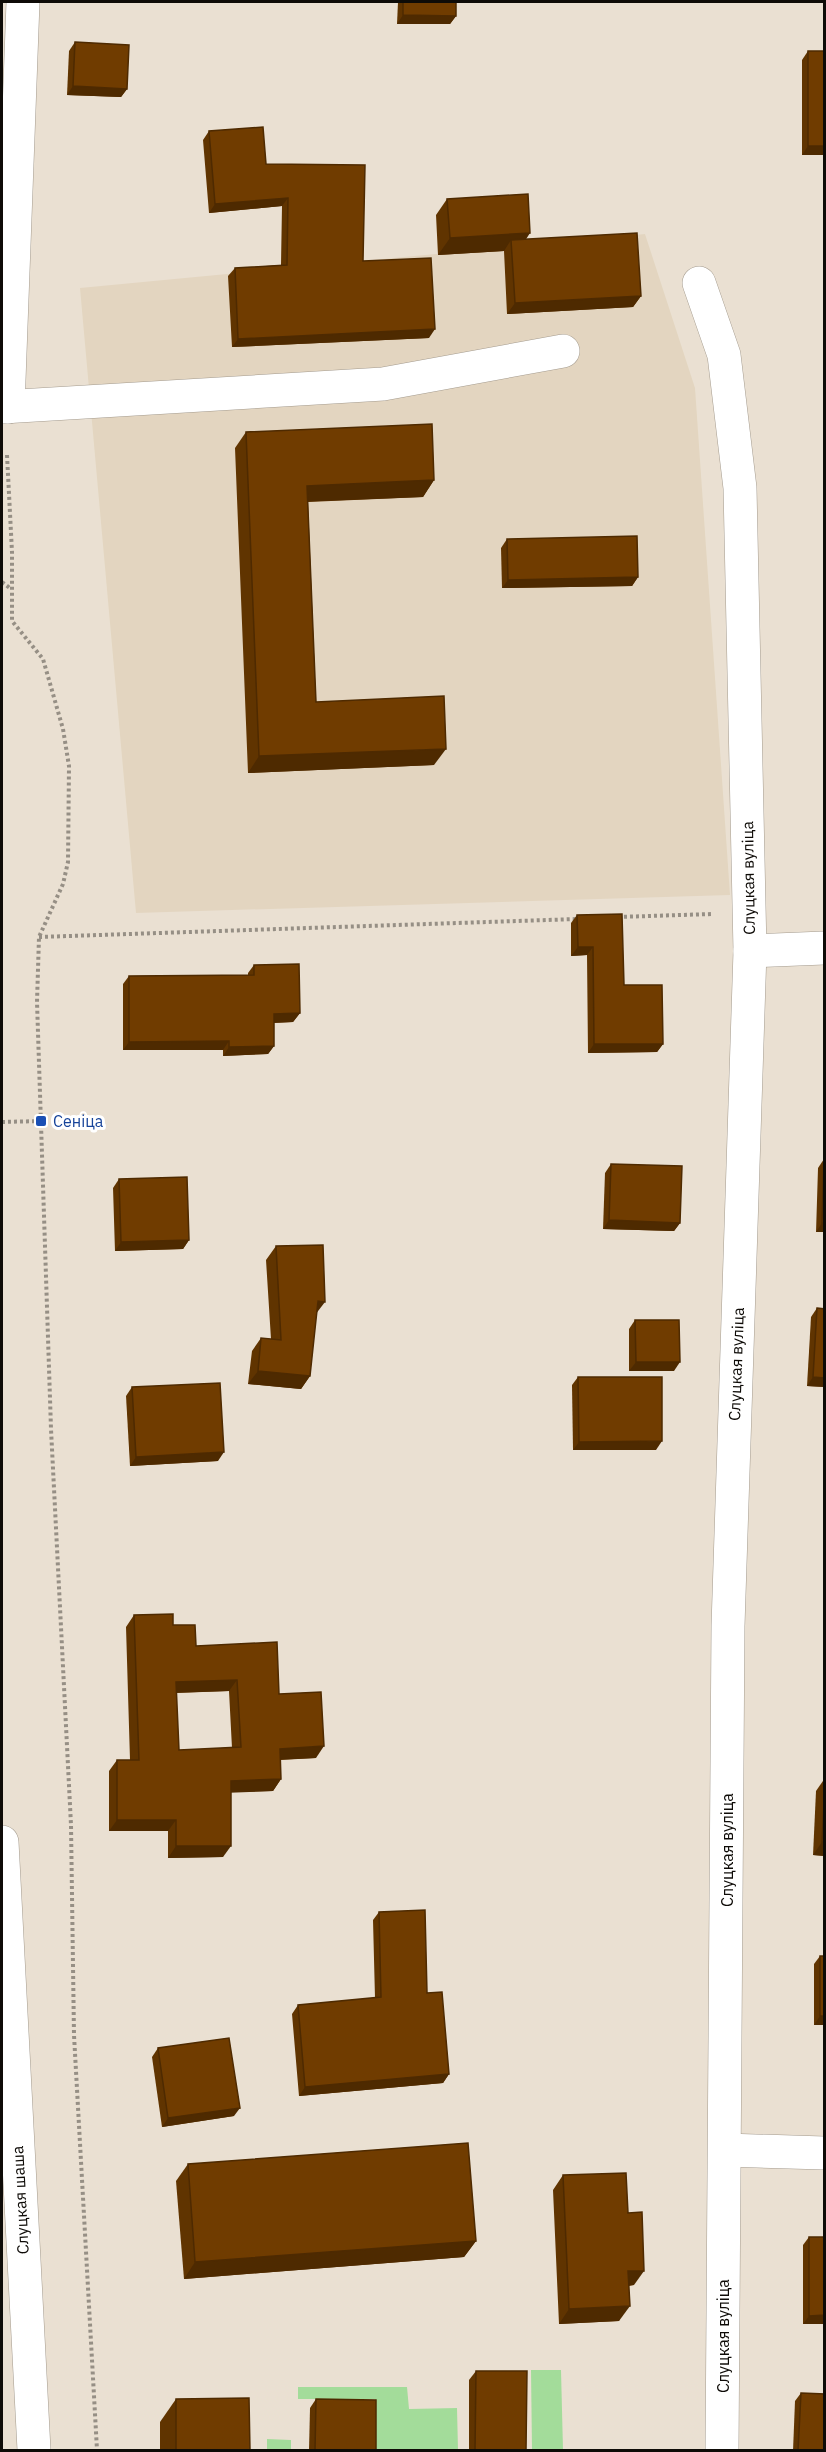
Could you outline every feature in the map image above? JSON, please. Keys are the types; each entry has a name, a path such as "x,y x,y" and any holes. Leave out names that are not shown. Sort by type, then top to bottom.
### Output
{"street":[{"path":"23,2 5,407 383,384 562,351"},
{"name":"Слуцкая вуліца","path":"699,283 724,355 740,488 750,951 728,1626 722,2451"},
{"path":"750,951 825,948"},
{"name":"Слуцкая шаша","path":"2,1842 34,2451"},
{"path":"725,2150 825,2153"}],"path":[{"path":"7,455 12,621 43,659 63,729 69,766 68,862 63,884 39,937 37,1002 51,1429 71,1825 74,2035 97,2451"},
{"path":"2,582 12,589"},
{"path":"607,918 749,913"},
{"path":"39,937 583,918"},
{"path":"2,1122 41,1121"}],"shaded area":[{"path":"645,234 695,388 730,895 136,913 80,288"}],"green space":[{"path":"531,2370 561,2370 563,2450 532,2450"},
{"path":"298,2387 407,2387 409,2409 457,2408 458,2450 374,2450 375,2399 298,2399"},
{"path":"267,2439 291,2440 291,2450 267,2450"}],"building":[{"path":"403,2 456,2 456,16 403,15"},
{"path":"75,42 129,45 127,89 73,86"},
{"path":"808,51 825,51 825,146 808,146"},
{"path":"263,127 266,164 365,165 363,261 431,258 435,329 238,339 235,268 287,265 288,198 215,204 209,131"},
{"path":"528,194 530,233 450,238 447,199"},
{"path":"637,233 641,296 515,303 511,240"},
{"path":"432,424 434,480 307,486 316,702 444,696 446,749 259,756 246,432"},
{"path":"637,536 638,577 508,580 507,539"},
{"path":"622,914 624,985 662,985 663,1044 594,1044 593,947 578,947 577,915"},
{"path":"299,964 300,1013 274,1014 274,1046 229,1047 229,1041 129,1042 129,976 254,975 254,965"},
{"path":"824,1159 825,1223 822,1223"},
{"path":"611,1164 682,1166 680,1223 609,1220"},
{"path":"187,1177 189,1240 121,1242 119,1179"},
{"path":"323,1245 325,1302 318,1301 310,1376 258,1371 261,1338 281,1340 276,1246"},
{"path":"817,1308 825,1309 825,1378 813,1377"},
{"path":"635,1320 679,1320 680,1362 636,1362"},
{"path":"578,1377 662,1377 662,1441 579,1442"},
{"path":"220,1383 224,1452 136,1457 132,1387"},
{"path":"173,1614 173,1625 195,1625 196,1646 277,1642 279,1694 321,1692 324,1746 280,1749 281,1779 231,1781 231,1846 176,1846 176,1820 117,1820 117,1760 139,1760 134,1615","holes":["237,1680 241,1747 179,1750 176,1682"]},
{"path":"825,1785 825,1842 822,1842"},
{"path":"425,1910 427,1993 442,1992 449,2074 305,2087 298,2005 381,1997 379,1912"},
{"path":"820,1956 825,1956 825,2016 820,2016"},
{"path":"229,2038 240,2108 168,2118 158,2048"},
{"path":"468,2143 476,2241 195,2262 188,2164"},
{"path":"626,2173 628,2213 642,2212 644,2271 628,2271 630,2306 569,2309 563,2175"},
{"path":"809,2237 825,2237 825,2315 809,2316"},
{"path":"476,2371 527,2371 526,2451 475,2451"},
{"path":"801,2393 825,2394 825,2451 798,2451"},
{"path":"249,2398 250,2451 176,2451 176,2399"},
{"path":"316,2399 376,2400 376,2451 315,2451"}],"place":[{"name":"Сеніца","path":"41,1121"}]}
